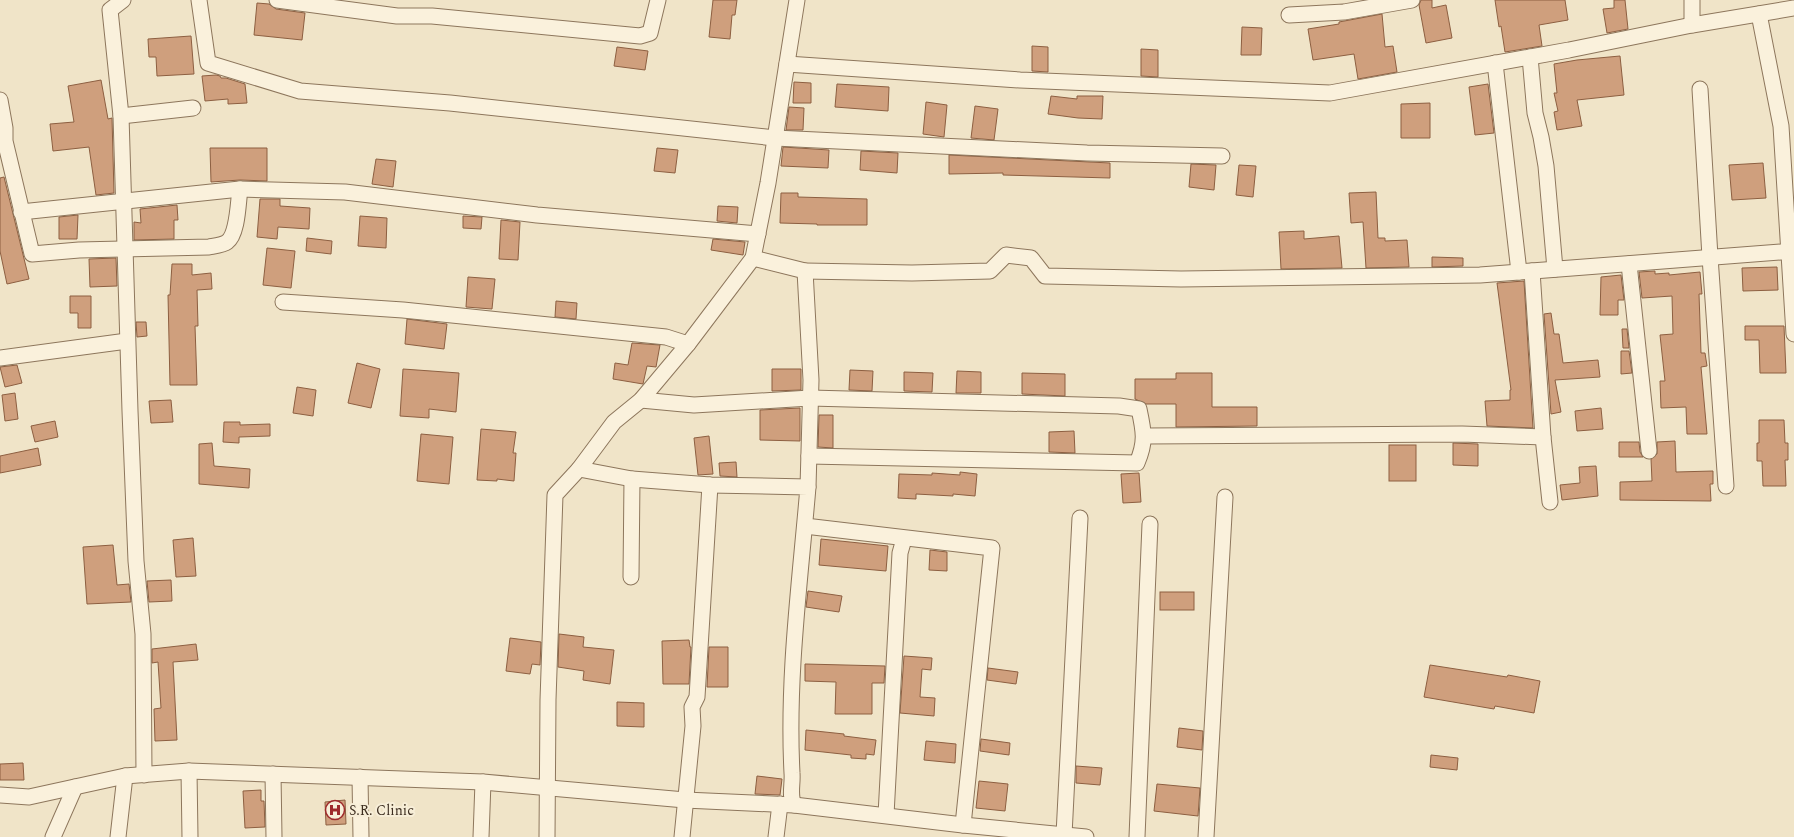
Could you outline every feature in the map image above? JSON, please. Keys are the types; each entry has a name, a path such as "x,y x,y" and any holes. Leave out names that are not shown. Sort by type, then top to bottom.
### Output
{"street":[{"path":"123,0 110,10 122,116 125,202 123,217 124,249 136,561 143,634 144,775"},
{"path":"199,0 208,63 300,91 450,103 775,138 1079,152 1222,156"},
{"path":"277,0 398,16 432,16 640,36 650,33 658,0"},
{"path":"547,837 546,788 555,495 579,468 614,422 641,400 688,344 753,258 768,183 797,0"},
{"path":"1289,15 1344,12 1412,0"},
{"path":"1692,0 1692,25"},
{"path":"787,64 1020,80 1330,93 1530,57 1692,25 1794,8"},
{"path":"1759,14 1787,126 1794,334"},
{"path":"1530,57 1535,113 1546,166 1555,269"},
{"path":"1495,63 1526,272 1550,502"},
{"path":"1700,89 1726,486"},
{"path":"0,100 5,128 5,140 32,254 79,250 209,247 226,243 231,238 235,227 240,189"},
{"path":"122,116 193,108"},
{"path":"21,212 240,189 345,192 537,215 758,234"},
{"path":"753,258 805,271 912,273 990,271 1006,255 1031,258 1045,276 1181,279 1480,275 1792,251"},
{"path":"1629,264 1649,451"},
{"path":"776,837 790,798 793,782 791,747 793,660 808,488 809,456 810,398 805,271"},
{"path":"283,302 404,310 666,337 688,344"},
{"path":"0,358 128,341"},
{"path":"641,400 694,405 810,398 1119,406 1139,409 1144,436 1143,450 1137,463 809,456"},
{"path":"1144,436 1462,434 1543,436"},
{"path":"579,468 632,479 710,485 808,488"},
{"path":"631,577 632,479"},
{"path":"682,837 693,726 692,707 697,697 710,485"},
{"path":"1206,837 1225,497"},
{"path":"1064,835 1080,518"},
{"path":"1137,837 1150,524"},
{"path":"805,526 886,535 904,539 992,548 964,826"},
{"path":"886,815 900,553 904,539"},
{"path":"189,771 190,837"},
{"path":"0,795 29,797 125,776 189,771 360,777 483,782 685,800 787,805 886,815 964,826 1086,837"},
{"path":"273,774 274,837"},
{"path":"118,837 125,776"},
{"path":"360,777 361,837"},
{"path":"481,837 483,782"},
{"path":"53,837 75,787"}],"building":[{"path":"713,0 737,0 735,15 732,15 730,39 709,37"},
{"path":"1421,0 1432,0 1432,8 1446,5 1452,38 1426,43 1419,5"},
{"path":"1495,0 1565,0 1568,20 1539,25 1542,46 1505,52"},
{"path":"1614,0 1625,0 1628,29 1607,33 1603,9 1614,8"},
{"path":"257,3 269,4 276,9 305,13 302,40 254,35"},
{"path":"1382,14 1385,47 1393,46 1397,72 1358,79 1354,54 1313,60 1308,29 1339,24 1339,22"},
{"path":"1242,27 1262,28 1261,55 1241,55"},
{"path":"191,36 194,74 157,76 156,57 149,57 148,39"},
{"path":"1032,46 1048,47 1048,72 1032,71"},
{"path":"617,47 648,51 645,70 614,66"},
{"path":"1141,49 1158,50 1158,77 1141,76"},
{"path":"1620,56 1624,95 1577,100 1582,126 1557,130 1554,112 1558,111 1554,93 1557,93 1554,64 1577,60"},
{"path":"202,76 220,76 221,78 226,78 245,84 247,103 228,104 228,99 205,101"},
{"path":"101,80 108,119 112,118 114,193 96,195 89,147 53,151 50,124 74,122 68,86"},
{"path":"794,82 811,83 811,103 793,103"},
{"path":"837,84 889,87 888,111 835,107"},
{"path":"1488,84 1494,133 1475,135 1469,87"},
{"path":"1051,96 1077,99 1077,96 1103,96 1102,119 1078,118 1048,114"},
{"path":"926,102 947,105 944,137 923,134"},
{"path":"1430,103 1430,138 1401,138 1401,104"},
{"path":"975,106 998,109 994,140 971,138"},
{"path":"789,107 804,108 803,130 786,130"},
{"path":"783,147 829,150 828,168 781,166"},
{"path":"210,148 267,148 267,181 240,180 211,182"},
{"path":"657,148 678,150 675,173 654,171"},
{"path":"861,151 898,153 897,173 860,170"},
{"path":"949,155 1110,163 1110,178 1003,175 1003,173 949,174"},
{"path":"376,159 396,161 393,187 372,184"},
{"path":"1763,163 1766,198 1732,200 1729,165"},
{"path":"1191,164 1216,165 1214,190 1189,187"},
{"path":"1239,165 1256,166 1253,197 1236,195"},
{"path":"4,177 29,279 7,284 0,251 0,178"},
{"path":"1376,192 1378,238 1385,238 1385,241 1407,240 1409,267 1366,268 1363,222 1351,223 1349,193"},
{"path":"781,193 798,193 798,197 867,199 867,225 780,223"},
{"path":"260,199 280,199 280,206 310,208 309,229 278,227 277,239 257,237"},
{"path":"177,205 178,220 174,220 174,239 134,240 134,222 141,223 140,209"},
{"path":"718,206 738,207 737,223 717,221"},
{"path":"78,215 77,239 59,239 59,217"},
{"path":"360,216 387,218 386,248 358,246"},
{"path":"463,216 482,217 481,229 463,228"},
{"path":"501,220 520,222 518,260 499,259"},
{"path":"1304,231 1304,239 1339,236 1342,268 1281,269 1279,232"},
{"path":"307,238 332,241 331,254 306,251"},
{"path":"713,239 745,242 743,255 711,250"},
{"path":"267,248 295,251 291,288 263,285"},
{"path":"1432,257 1463,258 1463,266 1432,267"},
{"path":"116,258 117,286 90,287 89,259"},
{"path":"172,264 192,264 192,275 211,273 212,289 197,290 198,326 195,326 197,385 170,385 168,295 170,295"},
{"path":"1777,267 1778,290 1743,291 1742,268"},
{"path":"1655,271 1655,274 1669,273 1669,275 1700,272 1702,294 1699,294 1701,353 1705,353 1707,366 1701,367 1707,434 1687,434 1686,407 1661,408 1660,381 1665,381 1660,335 1673,334 1672,296 1642,298 1639,272"},
{"path":"1621,275 1624,300 1618,300 1618,315 1600,315 1601,277"},
{"path":"468,277 495,279 492,309 466,307"},
{"path":"1524,281 1533,428 1487,426 1485,401 1510,400 1511,390 1497,283"},
{"path":"70,296 91,296 91,328 78,328 78,313 70,313"},
{"path":"556,301 577,303 576,319 555,317"},
{"path":"1551,313 1554,334 1559,334 1563,363 1598,360 1600,377 1555,380 1561,412 1551,414 1544,314"},
{"path":"407,319 447,324 444,349 405,344"},
{"path":"136,322 146,322 147,336 137,337"},
{"path":"1745,326 1784,326 1786,373 1760,373 1759,340 1745,340"},
{"path":"1622,329 1627,329 1629,348 1623,348"},
{"path":"632,343 660,345 656,367 647,366 643,384 613,379 615,363 628,365"},
{"path":"1621,351 1629,351 1632,373 1621,374"},
{"path":"357,363 380,369 371,408 348,403"},
{"path":"17,365 22,383 5,387 0,367"},
{"path":"403,369 459,373 456,412 429,409 429,418 400,416"},
{"path":"772,369 801,369 801,390 772,391"},
{"path":"850,370 873,371 872,391 849,390"},
{"path":"957,371 981,372 981,393 956,393"},
{"path":"904,372 933,373 932,392 904,391"},
{"path":"1022,373 1065,374 1065,396 1022,394"},
{"path":"1176,373 1212,373 1212,407 1257,407 1257,426 1176,427 1176,404 1146,404 1135,399 1135,379 1176,379"},
{"path":"297,387 316,390 313,416 293,413"},
{"path":"15,393 18,419 5,421 2,395"},
{"path":"171,400 173,422 151,423 149,401"},
{"path":"800,408 800,441 760,440 760,410"},
{"path":"1601,408 1603,429 1577,431 1575,411"},
{"path":"819,415 833,415 833,448 818,447"},
{"path":"1759,420 1784,420 1785,443 1788,443 1788,460 1785,460 1786,486 1763,486 1762,461 1757,461"},
{"path":"55,421 58,437 35,442 31,426"},
{"path":"224,422 240,422 240,425 270,424 270,436 239,437 239,443 223,442"},
{"path":"481,429 516,432 513,453 516,453 514,481 497,479 497,481 477,480"},
{"path":"1074,431 1075,453 1049,452 1049,432"},
{"path":"421,434 453,437 449,484 417,481"},
{"path":"709,436 713,474 698,475 694,438"},
{"path":"1675,441 1676,472 1713,471 1713,484 1710,484 1711,501 1620,500 1620,482 1652,481 1651,459 1657,454 1657,442"},
{"path":"1619,442 1639,442 1640,452 1643,457 1619,457"},
{"path":"212,443 214,466 250,469 249,488 199,484 199,444"},
{"path":"1453,443 1478,444 1478,466 1453,465"},
{"path":"1389,445 1416,445 1416,481 1389,481"},
{"path":"38,448 41,465 0,473 0,456"},
{"path":"736,462 737,477 720,476 719,463"},
{"path":"1596,466 1598,496 1562,500 1560,485 1580,483 1579,467"},
{"path":"960,472 977,474 975,496 953,494 953,496 916,494 916,499 898,498 899,474 932,475 932,473 960,475"},
{"path":"1139,473 1141,502 1123,503 1121,474"},
{"path":"193,538 196,576 176,577 173,540"},
{"path":"821,539 888,546 886,571 819,565"},
{"path":"113,545 117,585 129,584 131,602 87,604 83,547"},
{"path":"930,550 947,552 947,571 929,570"},
{"path":"171,580 172,601 149,602 147,581"},
{"path":"808,591 842,596 839,612 806,607"},
{"path":"1160,592 1194,592 1194,610 1160,610"},
{"path":"559,634 584,637 583,647 614,650 610,684 583,680 584,671 558,667"},
{"path":"510,638 541,642 540,665 532,664 530,674 506,671"},
{"path":"689,640 691,647 689,684 663,684 662,641"},
{"path":"196,644 198,660 173,662 177,740 155,741 154,709 161,708 158,662 152,663 152,649"},
{"path":"709,647 728,647 728,687 707,687"},
{"path":"904,656 932,658 931,670 922,669 920,697 935,698 934,716 900,713"},
{"path":"805,664 885,666 884,683 872,683 872,714 835,714 836,682 805,681"},
{"path":"1430,665 1507,677 1508,675 1540,681 1534,713 1495,706 1494,709 1424,697"},
{"path":"988,668 1018,672 1016,684 987,680"},
{"path":"617,702 644,703 644,727 617,726"},
{"path":"1179,728 1203,731 1202,750 1177,747"},
{"path":"806,730 844,734 844,736 876,740 874,755 866,754 866,759 851,758 851,755 805,750"},
{"path":"981,739 1010,743 1009,755 980,751"},
{"path":"926,741 956,744 955,763 924,760"},
{"path":"1431,755 1458,758 1457,770 1430,767"},
{"path":"23,763 24,780 0,780 0,764"},
{"path":"1076,766 1102,768 1100,785 1076,783"},
{"path":"757,776 782,779 780,795 755,794"},
{"path":"979,781 1008,784 1005,811 976,808"},
{"path":"1157,784 1200,788 1198,816 1154,811"},
{"path":"261,790 261,801 264,801 265,827 245,828 243,791"},
{"path":"345,800 346,824 326,825 325,802"}],"place":[{"name":"S.R. Clinic","path":"335,810"}]}
